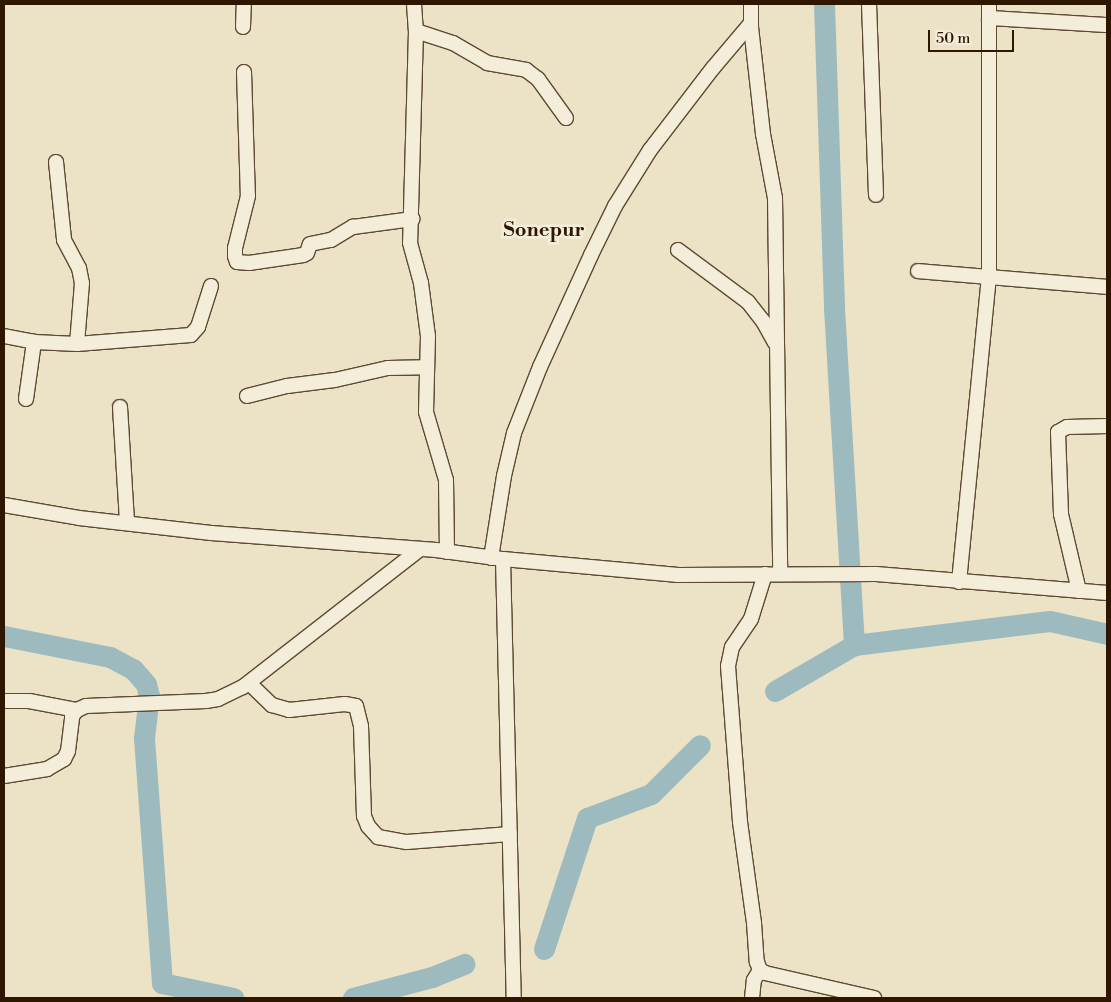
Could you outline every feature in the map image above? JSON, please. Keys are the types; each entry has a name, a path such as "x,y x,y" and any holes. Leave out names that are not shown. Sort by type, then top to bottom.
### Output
{"street":[{"path":"243,27 244,4"},
{"path":"414,4 416,31 410,243 426,310 428,336 426,412 446,480 447,552"},
{"path":"751,4 751,23 763,134 775,198 780,574"},
{"path":"869,4 876,195"},
{"path":"960,582 989,278 989,11 1107,25"},
{"path":"514,998 510,834 497,558 501,491 514,434 540,367 615,206 641,163 708,75 751,23"},
{"path":"416,31 453,43 487,63 526,70 538,79 566,118"},
{"path":"244,72 248,196 235,248 235,256 238,262 249,264 304,255 307,253 310,244 331,240 353,227 412,219"},
{"path":"56,162 64,240 79,268 82,283 77,344"},
{"path":"678,250 748,302 764,321 776,345"},
{"path":"918,271 1107,287"},
{"path":"4,336 34,342 77,344 191,335 198,327 211,286"},
{"path":"26,399 34,342"},
{"path":"247,396 287,386 335,380 388,368 427,367"},
{"path":"120,407 126,524"},
{"path":"1079,591 1061,514 1058,432 1067,427 1107,426"},
{"path":"4,505 126,524 211,534 420,549 678,575 876,574 1107,593"},
{"path":"4,776 47,768 64,759 68,751 72,716 77,710 86,706 218,699 249,683 420,549"},
{"path":"760,970 757,962 754,923 740,822 728,666 732,647 751,619 765,574"},
{"path":"249,683 272,705 289,710 345,704 356,706 360,713 362,726 364,816 368,826 378,837 408,842 510,834"},
{"path":"4,701 29,701 77,710"},
{"path":"752,998 754,980 760,970"},
{"path":"760,970 874,998"}],"waterway":[{"path":"824,4 834,308 854,645"},
{"path":"775,691 854,645 1050,621 1107,634"},
{"path":"4,636 110,657 133,669 146,684 149,696 144,738 162,983 233,998"},
{"path":"544,949 587,818 651,794 700,745"},
{"path":"353,998 432,977 465,964"}],"district":[{"name":"Sonepur","path":"544,230"}]}
